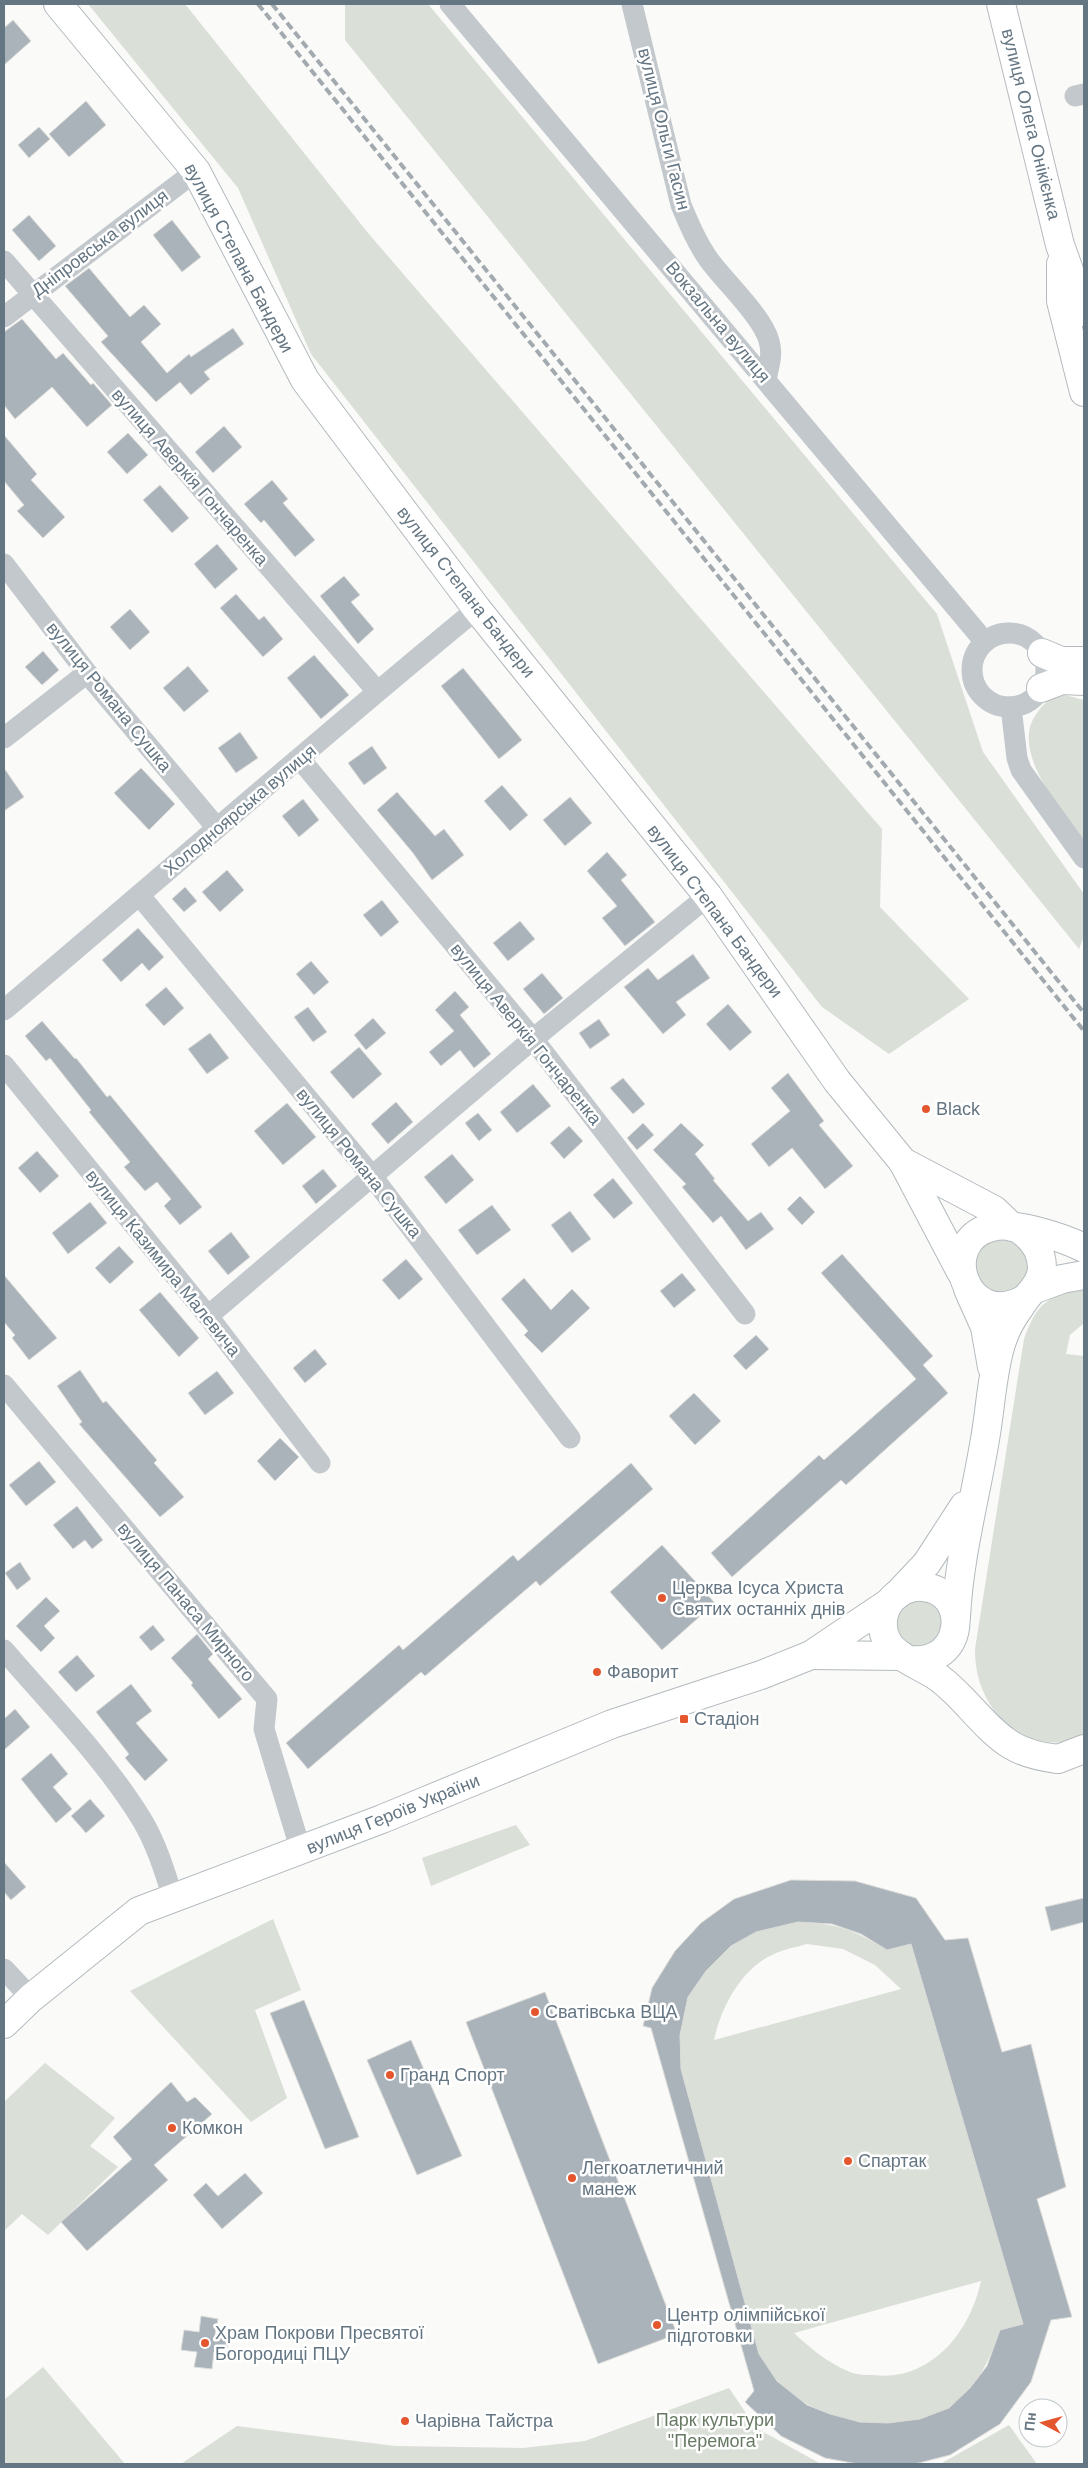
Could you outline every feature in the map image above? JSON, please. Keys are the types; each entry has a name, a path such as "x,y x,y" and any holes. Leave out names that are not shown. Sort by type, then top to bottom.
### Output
{"main road":[{"name":"вулиця Степана Бандери","path":"58,4 196,171 305,380 477,610 708,896 838,1081 903,1162 965,1280 988,1337 994,1381"},
{"name":"вулиця Олега Онікієнка","path":"1001,4 1060,245 1062,301 1084,392"},
{"name":"вулиця Олега Онікієнка","path":"1060,245 1078,280 1084,312"},
{"path":"1042,653 1061,661 1084,661"},
{"path":"1042,688 1062,680 1084,681"},
{"name":"вулиця Степана Бандери","path":"903,1162 994,1210 1015,1228"},
{"path":"1084,1248 1048,1234 992,1226 974,1236 963,1252 965,1280 974,1296 990,1305 1008,1306 1062,1279 1084,1275"},
{"path":"976,1713 959,1670 956,1622 961,1559 987,1433 1002,1340 1011,1321 1030,1294 1042,1270 1039,1250 1030,1237 1015,1228"},
{"path":"976,1480 960,1515 943,1541 927,1563 893,1598 883,1621 887,1641 906,1658 940,1678 992,1731 1013,1746 1036,1756 1084,1765"},
{"path":"893,1598 914,1588 932,1589 948,1600 956,1622 950,1644 937,1656 920,1661 906,1658"},
{"name":"вулиця Героїв України","path":"4,2024 31,1998 140,1911 302,1851 612,1724 761,1675 811,1655 893,1598"},
{"name":"вулиця Героїв України","path":"811,1655 906,1658"},
{"path":"1058,1759 1084,1749"}],"street":[{"name":"Вокзальна вулиця","path":"450,4 985,642"},
{"name":"вулиця Ольги Гасин","path":"632,4 681,205 694,235 708,259 764,327 770,342 771,361 766,379"},
{"name":"Дніпровська вулиця","path":"4,317 31,294 196,171"},
{"name":"вулиця Аверкія Гончаренка","path":"4,261 377,691"},
{"name":"вулиця Романа Сушка","path":"4,564 87,673 217,828"},
{"name":"Холодноярська вулиця","path":"4,1010 140,896 377,691 477,610"},
{"path":"1001,634 1019,634 1030,639 1042,653 1046,670 1042,688 1029,702 1011,707 993,703 983,696 976,686 972,674 973,662 978,651 985,642 1001,634"},
{"path":"4,738 87,673"},
{"path":"1011,707 1017,758 1021,770 1084,858"},
{"name":"вулиця Аверкія Гончаренка","path":"300,759 533,1039 746,1314"},
{"name":"вулиця Романа Сушка","path":"140,896 372,1176 570,1438"},
{"path":"208,1316 533,1039 708,896"},
{"name":"вулиця Казимира Малевича","path":"4,1065 208,1316 320,1463"},
{"name":"вулиця Панаса Мирного","path":"4,1385 267,1699 264,1729 302,1851"},
{"path":"4,1650 101,1763 142,1820 164,1870 173,1898"},
{"path":"4,1969 31,1998"}],"green space":[{"path":"88,4 185,4 368,233 882,829 880,907 969,999 889,1054 822,1007 311,354 238,188"},
{"path":"345,4 428,4 937,614 983,752 1084,894 1084,936 1079,949 345,40"},
{"path":"1065,695 1084,700 1084,842 1052,798 1034,762 1029,745 1030,728 1042,706 1056,697"},
{"path":"1005,1239 1019,1245 1026,1255 1027,1276 1026,1283 997,1297 973,1276 979,1249 990,1241"},
{"path":"1084,1286 1084,1323 1070,1335 1066,1354 1084,1356 1084,1738 1062,1742 1041,1741 1022,1734 1006,1724 993,1709 983,1691 977,1671 975,1649 1024,1339 1034,1316 1046,1302 1061,1294"},
{"path":"903,1600 935,1600 946,1627 929,1647 906,1646 893,1628"},
{"path":"516,1825 530,1845 431,1886 422,1858"},
{"path":"273,1919 301,1990 255,2010 287,2098 251,2122 130,1991"},
{"path":"798,1922 824,1924 845,1929 887,1950 911,1944 1023,2324 1000,2331 980,2374 967,2393 949,2408 933,2416 915,2421 897,2423 860,2422 825,2412 793,2395 768,2369 759,2354 681,2069 680,2033 683,2014 688,1997 700,1978 727,1950 747,1936","holes":["807,1944 843,1949 875,1965 901,1989 714,2040 727,2002 742,1979 762,1960 786,1949","981,2281 968,2319 957,2335 944,2350 929,2362 912,2371 894,2375 853,2373 827,2360 794,2333"]},
{"path":"45,2063 115,2118 90,2146 118,2167 48,2235 22,2214 4,2231 4,2102"},
{"path":"43,2367 125,2464 4,2464 4,2400"},
{"name":"Парк культури \"Перемога\"","path":"729,2388 756,2428 821,2464 181,2464 237,2426 395,2446 523,2448 585,2441"},
{"path":"1009,2425 1018,2438 1018,2448 1026,2448 1037,2464 934,2464 942,2463"}],"building":[{"path":"13,20 31,41 4,65 4,28"},
{"path":"86,101 106,125 69,157 49,134"},
{"path":"39,127 50,139 29,158 18,145"},
{"path":"29,215 56,246 39,261 12,230"},
{"path":"172,220 201,257 182,272 153,235"},
{"path":"89,268 130,317 144,305 161,324 141,342 167,373 189,354 191,357 233,328 244,344 204,372 210,379 191,395 180,382 156,402 101,342 108,336 65,286"},
{"path":"22,319 56,359 63,353 91,385 93,383 112,405 87,427 52,387 15,419 4,405 4,332"},
{"path":"224,426 242,447 213,473 195,452"},
{"path":"128,433 148,455 127,474 107,452"},
{"path":"4,435 37,474 31,480 65,517 43,538 17,511 24,505 4,481"},
{"path":"272,480 288,499 283,503 315,540 295,557 264,520 261,523 244,504"},
{"path":"160,485 189,518 172,533 143,500"},
{"path":"217,544 238,569 215,589 194,564"},
{"path":"344,576 360,595 351,602 374,629 358,644 320,596"},
{"path":"236,594 259,620 264,616 283,639 263,657 220,608"},
{"path":"130,609 150,632 130,650 110,627"},
{"path":"43,651 59,670 42,685 25,667"},
{"path":"314,655 349,695 321,719 287,678"},
{"path":"188,666 209,691 184,712 163,688"},
{"path":"463,668 522,740 499,759 441,686"},
{"path":"240,732 258,758 236,773 218,748"},
{"path":"372,746 387,768 364,785 348,763"},
{"path":"4,768 24,797 4,811"},
{"path":"141,768 175,804 149,830 114,793"},
{"path":"502,785 528,815 510,831 484,801"},
{"path":"397,792 435,836 444,829 464,855 432,880 413,853 377,810"},
{"path":"570,797 592,823 565,846 543,820"},
{"path":"303,799 319,820 299,837 282,816"},
{"path":"607,852 627,875 621,880 655,922 625,946 602,918 617,906 587,871"},
{"path":"227,870 244,890 220,912 202,892"},
{"path":"185,887 197,901 184,912 172,899"},
{"path":"382,900 399,922 381,937 363,915"},
{"path":"520,921 535,939 508,961 493,943"},
{"path":"138,928 164,957 149,971 142,963 121,982 102,960"},
{"path":"693,954 710,978 676,1002 686,1015 663,1034 624,987 648,968 658,980"},
{"path":"311,961 329,982 314,995 296,974"},
{"path":"542,973 563,998 544,1014 523,989"},
{"path":"166,987 184,1008 164,1026 145,1005"},
{"path":"455,991 469,1007 460,1015 491,1054 474,1068 460,1050 441,1066 429,1052 454,1031 435,1010"},
{"path":"728,1004 752,1032 730,1051 706,1024"},
{"path":"308,1007 327,1032 313,1042 294,1017"},
{"path":"373,1018 386,1033 366,1050 354,1035"},
{"path":"599,1019 610,1035 590,1049 579,1033"},
{"path":"42,1021 76,1058 107,1097 110,1095 202,1207 180,1225 164,1206 171,1199 157,1182 145,1191 124,1167 130,1162 89,1112 91,1110 50,1058 46,1061 25,1036"},
{"path":"210,1033 229,1058 207,1074 188,1049"},
{"path":"359,1047 382,1074 353,1099 330,1072"},
{"path":"788,1073 824,1121 819,1125 853,1166 825,1189 792,1148 769,1167 751,1144 790,1111 771,1088"},
{"path":"623,1078 645,1104 633,1114 610,1088"},
{"path":"533,1084 551,1106 517,1133 500,1112"},
{"path":"396,1102 413,1122 388,1144 371,1124"},
{"path":"287,1103 316,1137 283,1165 254,1131"},
{"path":"478,1113 492,1130 479,1141 465,1123"},
{"path":"643,1123 654,1135 637,1150 627,1138"},
{"path":"681,1123 704,1145 695,1154 715,1179 713,1180 748,1221 761,1212 774,1229 746,1250 721,1216 713,1223 682,1187 686,1184 653,1150"},
{"path":"569,1126 583,1141 564,1159 550,1143"},
{"path":"37,1151 59,1176 40,1193 18,1168"},
{"path":"452,1154 474,1180 446,1204 424,1177"},
{"path":"323,1169 337,1186 316,1204 302,1186"},
{"path":"613,1178 633,1203 614,1219 593,1195"},
{"path":"800,1196 815,1212 802,1225 787,1209"},
{"path":"90,1202 107,1223 68,1254 52,1233"},
{"path":"492,1205 511,1230 477,1255 458,1230"},
{"path":"570,1211 591,1239 572,1253 551,1225"},
{"path":"231,1232 250,1257 228,1275 208,1251"},
{"path":"119,1246 134,1262 110,1284 95,1268"},
{"path":"842,1254 933,1356 923,1365 948,1393 846,1485 841,1480 732,1577 711,1553 819,1455 824,1460 916,1379 821,1273"},
{"path":"406,1259 423,1279 399,1300 382,1280"},
{"path":"682,1273 696,1290 674,1308 660,1291"},
{"path":"4,1275 57,1338 29,1360 12,1338 15,1335 4,1322"},
{"path":"524,1278 551,1310 572,1289 590,1308 542,1353 524,1335 528,1331 501,1299"},
{"path":"160,1292 199,1338 179,1357 139,1310"},
{"path":"756,1335 769,1349 746,1370 733,1356"},
{"path":"315,1349 327,1364 305,1383 293,1368"},
{"path":"80,1370 103,1403 106,1401 157,1460 154,1463 184,1497 160,1517 79,1424 82,1422 57,1386"},
{"path":"217,1371 234,1393 205,1415 188,1393"},
{"path":"694,1393 721,1421 695,1445 669,1416"},
{"path":"280,1438 299,1457 275,1481 257,1461"},
{"path":"39,1461 56,1482 26,1506 9,1485"},
{"path":"631,1463 653,1489 540,1586 536,1581 425,1676 421,1672 308,1769 286,1743 399,1645 403,1650 513,1555 518,1561"},
{"path":"77,1506 103,1540 92,1549 85,1540 73,1549 53,1525"},
{"name":"Церква Ісуса Христа Святих останніх днів","path":"662,1545 715,1603 662,1650 610,1592"},
{"path":"20,1562 31,1579 17,1590 5,1573"},
{"path":"46,1597 60,1611 44,1626 55,1638 41,1652 16,1626"},
{"path":"153,1625 165,1640 151,1651 139,1637"},
{"path":"197,1634 213,1654 208,1659 242,1699 219,1719 191,1685 193,1683 171,1658"},
{"path":"77,1655 95,1676 76,1692 58,1672"},
{"path":"131,1684 152,1711 136,1723 168,1760 145,1781 125,1758 129,1754 96,1712"},
{"path":"15,1709 30,1727 4,1750 4,1719"},
{"path":"51,1753 68,1774 53,1787 72,1809 56,1823 21,1779"},
{"path":"90,1799 105,1816 86,1833 71,1816"},
{"path":"4,1862 26,1887 11,1900 4,1892"},
{"path":"791,1880 855,1881 916,1898 945,1940 968,1938 1002,2052 1031,2044 1066,2187 1037,2199 1072,2317 1051,2320 1031,2382 1000,2424 950,2455 915,2464 858,2464 825,2458 781,2436 745,2402 754,2391 651,2028 643,2026 652,1988 675,1951 701,1923 734,1899","holes":["798,1922 832,1924 861,1934 887,1950 911,1944 1023,2324 1000,2330 987,2366 970,2388 949,2408 920,2419 888,2423 860,2422 830,2414 807,2405 777,2381 759,2354 681,2069 680,2035 688,1997 706,1971 731,1946 756,1932"]},
{"path":"1084,1898 1084,1922 1051,1931 1045,1907"},
{"name":"Легкоатлетичний манеж","path":"545,1992 677,2334 598,2364 466,2022"},
{"path":"304,2000 359,2137 325,2149 270,2013"},
{"path":"411,2040 462,2156 417,2175 367,2060"},
{"path":"171,2082 187,2102 195,2097 212,2114 154,2165 168,2180 87,2251 61,2222 132,2159 113,2137"},
{"path":"245,2173 263,2193 222,2229 193,2195 206,2183 218,2196"},
{"name":"Храм Покрови Пресвятої Богородиці ПЦУ","path":"201,2316 218,2319 215,2335 229,2337 226,2353 214,2352 212,2369 194,2367 197,2352 181,2350 184,2330 199,2332"}],"railway":[{"path":"258,4 1084,1031"},
{"path":"272,4 1084,1013"}],"place":[{"name":"Black","path":"926,1109"},
{"name":"Церква Ісуса Христа Святих останніх днів","path":"662,1598"},
{"name":"Фаворит","path":"597,1672"},
{"name":"Стадіон","path":"684,1719"},
{"name":"Сватівська ВЦА","path":"535,2012"},
{"name":"Гранд Спорт","path":"390,2075"},
{"name":"Комкон","path":"172,2128"},
{"name":"Спартак","path":"848,2161"},
{"name":"Легкоатлетичний манеж","path":"572,2178"},
{"name":"Центр олімпійської підготовки","path":"657,2325"},
{"name":"Храм Покрови Пресвятої Богородиці ПЦУ","path":"205,2343"},
{"name":"Чарівна Тайстра","path":"405,2421"}]}
